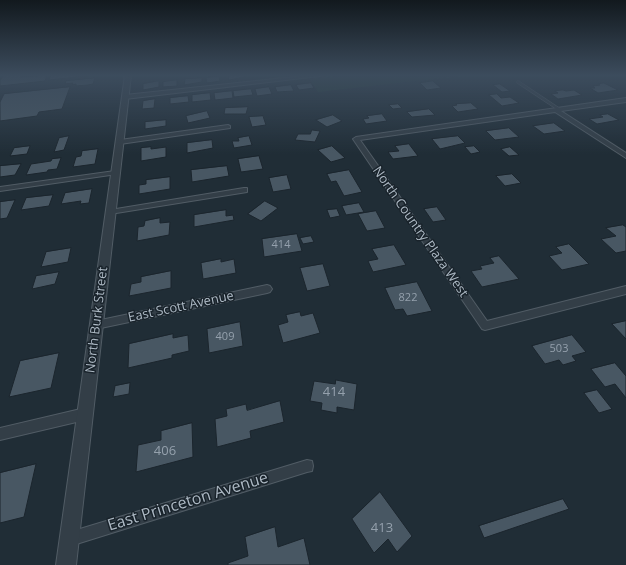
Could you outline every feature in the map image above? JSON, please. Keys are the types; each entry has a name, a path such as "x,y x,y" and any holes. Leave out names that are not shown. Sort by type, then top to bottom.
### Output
{"street":[{"name":"North Burk Street","path":"66,565 125,101"},
{"path":"558,110 617,101"},
{"path":"558,110 626,156"},
{"name":"North Country Plaza West","path":"558,110 356,139 485,326 626,290"},
{"path":"120,142 228,127"},
{"path":"0,189 115,173"},
{"path":"110,212 244,190"},
{"name":"East Scott Avenue","path":"96,325 267,289"},
{"path":"0,434 85,414"},
{"name":"East Princeton Avenue","path":"70,539 307,466"}],"lane":[{"path":"546,101 558,110"}],"building":[{"path":"65,101 62,109 39,112 37,116 0,121 0,102"},
{"path":"143,101 155,101 154,108 142,109"},
{"path":"170,101 189,102 170,104"},
{"path":"497,101 517,101 519,103 502,106"},
{"path":"471,103 478,109 458,112 452,106 457,105 456,104"},
{"path":"398,104 402,108 393,109 389,105"},
{"path":"248,107 246,114 224,114 225,108"},
{"path":"429,109 435,115 412,117 407,112"},
{"path":"207,111 210,118 188,123 186,116"},
{"path":"382,114 387,121 366,124 363,119 369,118 367,116"},
{"path":"608,114 619,120 597,124 589,119 603,117 600,115"},
{"path":"333,115 342,121 327,127 316,120"},
{"path":"263,116 266,125 252,127 249,117"},
{"path":"166,120 166,126 145,129 145,122"},
{"path":"554,123 565,131 544,134 533,126"},
{"path":"509,128 519,137 495,140 486,131"},
{"path":"312,130 320,131 315,142 295,140 298,134 310,134"},
{"path":"69,136 64,150 54,152 59,138"},
{"path":"249,136 252,145 234,148 232,141 239,141 238,138"},
{"path":"458,136 465,143 440,149 432,139"},
{"path":"212,140 213,148 187,153 187,143"},
{"path":"409,144 418,156 393,159 388,152 399,151 395,146"},
{"path":"30,146 27,154 10,156 14,148"},
{"path":"332,146 345,158 331,162 318,150"},
{"path":"474,146 480,152 471,154 465,147"},
{"path":"151,147 151,149 166,147 166,157 141,161 141,148"},
{"path":"510,147 519,155 509,156 501,149"},
{"path":"98,149 95,164 73,167 76,157 81,156 82,151"},
{"path":"259,156 263,169 241,172 238,159"},
{"path":"61,158 57,169 26,175 31,164"},
{"path":"21,164 15,175 0,177 0,166"},
{"path":"227,166 229,176 192,182 191,170"},
{"path":"349,170 362,192 344,196 336,181 331,182 327,174"},
{"path":"512,174 521,183 505,186 496,176"},
{"path":"287,175 291,189 273,192 269,178"},
{"path":"170,177 170,189 139,194 139,185 146,184 146,180"},
{"path":"92,189 89,203 80,204 81,201 61,204 65,193"},
{"path":"53,195 49,206 21,210 26,198"},
{"path":"15,200 7,218 0,219 0,202"},
{"path":"265,201 278,208 261,221 248,214"},
{"path":"359,203 364,212 346,215 342,206"},
{"path":"437,207 446,220 433,222 424,209"},
{"path":"337,209 340,216 330,218 327,210"},
{"path":"226,210 226,216 233,215 234,220 194,227 194,215"},
{"path":"376,211 385,228 367,231 358,214"},
{"path":"160,218 160,223 170,222 169,235 137,241 138,227 144,226 145,221"},
{"path":"623,225 626,227 626,251 616,253 601,239 616,236 606,228"},
{"path":"297,234 302,251 264,257 262,239"},
{"path":"311,236 314,242 303,244 300,238"},
{"path":"569,244 589,264 562,270 549,256 562,253 556,247"},
{"path":"394,245 406,265 373,272 368,261 378,259 372,249"},
{"path":"71,248 68,262 41,267 46,252"},
{"path":"499,256 519,279 482,287 471,271 482,269 480,266 494,263 490,258"},
{"path":"221,259 221,262 234,259 236,273 203,279 201,263"},
{"path":"323,264 330,286 307,291 300,268"},
{"path":"171,271 171,288 129,296 131,284 141,282 141,277"},
{"path":"59,272 55,284 32,289 36,276"},
{"path":"417,282 432,311 407,316 403,309 395,310 385,288"},
{"path":"300,312 301,316 313,313 320,333 283,343 278,325 288,322 286,315"},
{"path":"626,321 626,339 612,324"},
{"path":"240,322 243,346 209,353 207,329"},
{"path":"173,334 173,338 188,335 189,351 172,355 172,358 128,368 129,344"},
{"path":"572,335 586,352 572,356 576,361 563,365 559,360 545,364 532,346"},
{"path":"59,353 51,388 9,397 20,361"},
{"path":"615,363 626,376 626,398 615,384 605,387 591,369"},
{"path":"336,380 357,384 354,410 337,407 337,413 321,410 322,403 310,401 314,381 335,384"},
{"path":"130,383 129,394 113,397 115,386"},
{"path":"597,390 612,409 599,413 584,393"},
{"path":"280,401 284,422 250,431 251,438 217,447 215,419 227,416 226,409 246,404 247,410"},
{"path":"192,423 193,457 136,472 138,445 161,440 161,431"},
{"path":"36,464 24,517 0,523 0,473"},
{"path":"380,492 412,536 397,552 388,539 374,553 352,519"},
{"path":"563,499 569,509 484,538 479,526"},
{"path":"275,527 278,547 304,538 310,565 228,565 228,563 248,556 245,537"}]}
